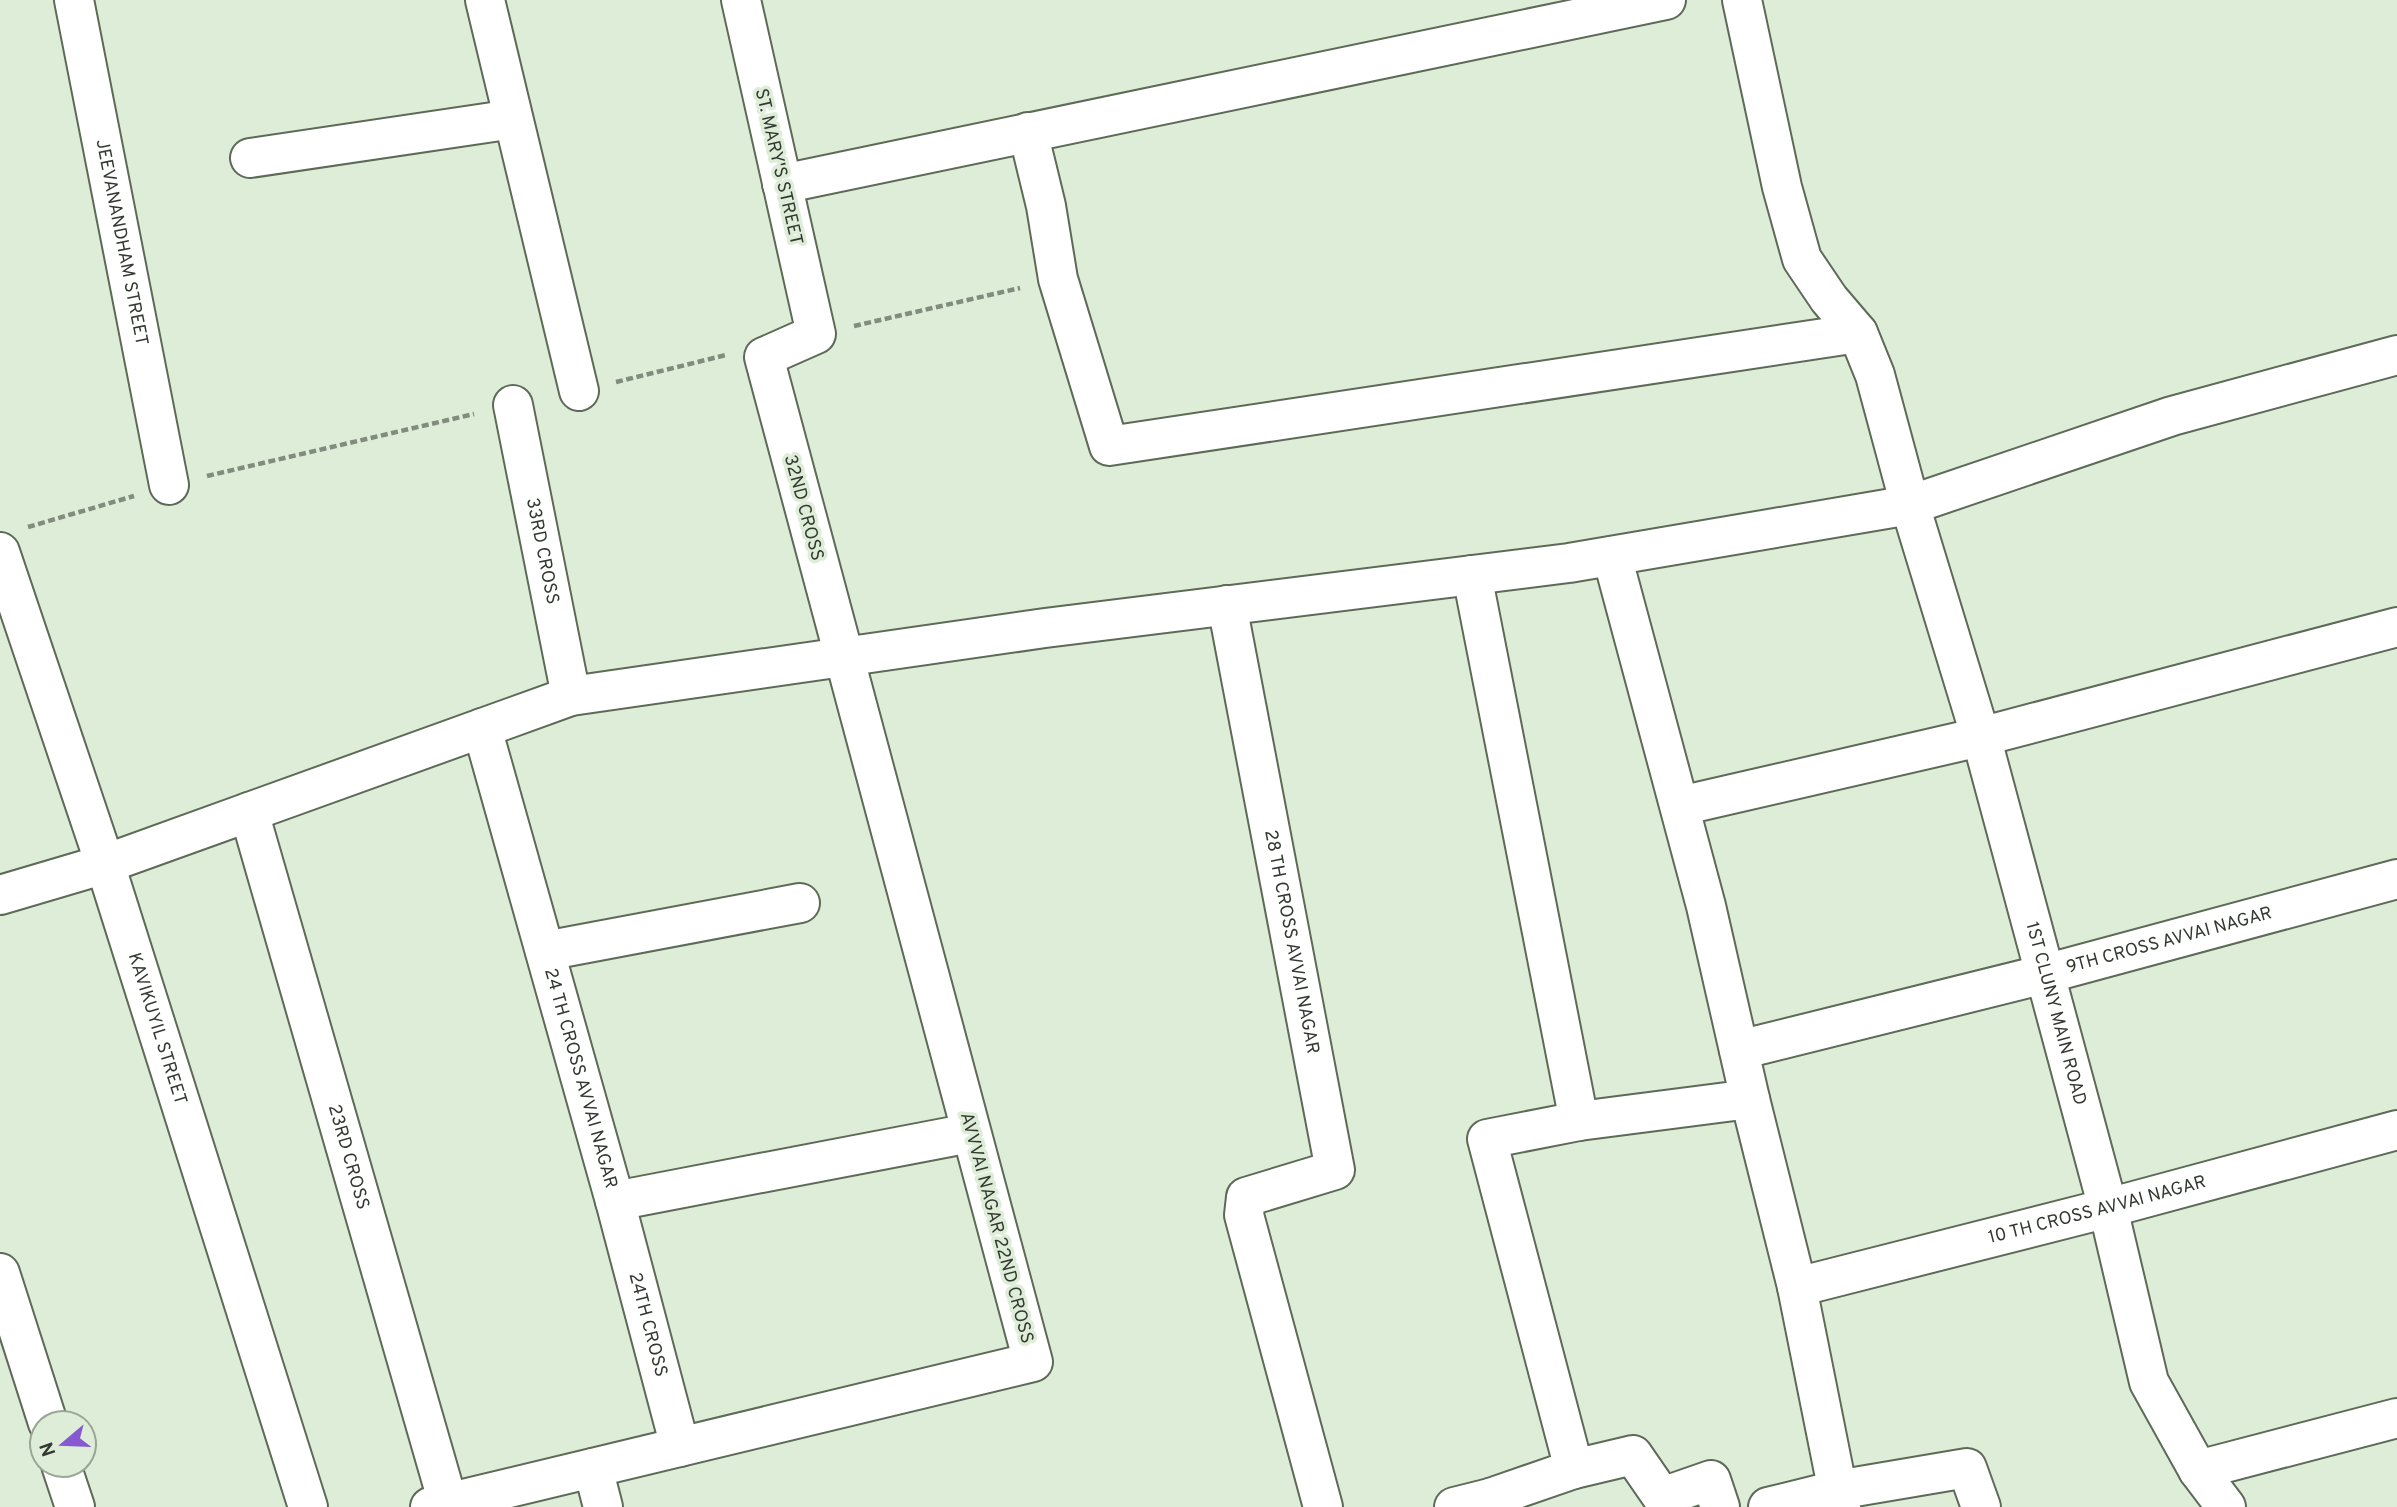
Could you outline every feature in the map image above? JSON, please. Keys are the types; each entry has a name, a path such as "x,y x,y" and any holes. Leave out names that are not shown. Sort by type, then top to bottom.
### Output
{"street":[{"name":"JEEVANANDHAM STREET","path":"75,0 169,485"},
{"path":"485,0 579,391"},
{"name":"ST. MARY'S STREET","path":"741,0 816,334 764,357"},
{"path":"782,184 1667,0"},
{"name":"1ST CLUNY MAIN ROAD","path":"1742,0 1782,187 1802,260 1829,299 1858,333 1875,375 1910,505 1980,737 2045,974 2108,1208 2149,1382 2198,1470 2226,1507"},
{"path":"250,158 513,119"},
{"path":"1028,132 1046,206 1058,279 1109,446 1858,333"},
{"path":"0,895 105,864 571,696 1045,628 1612,556 1910,505 2172,416 2397,355"},
{"name":"32ND CROSS","path":"764,357 843,658"},
{"name":"33RD CROSS","path":"513,405 571,696"},
{"name":"KAVIKUYIL STREET","path":"0,552 105,864 308,1507"},
{"path":"1612,556 1706,906 1797,1287 1839,1498"},
{"path":"1472,575 1579,1122"},
{"name":"28 TH CROSS AVVAI NAGAR","path":"1227,605 1335,1170 1246,1197 1244,1215 1323,1507"},
{"path":"1680,806 1980,737 2397,627"},
{"name":"AVVVAI NAGAR 22ND CROSS","path":"439,1505 1033,1362 843,658"},
{"name":"24 TH CROSS AVVAI NAGAR","path":"482,728 615,1201 970,1133"},
{"name":"23RD CROSS","path":"249,812 439,1505"},
{"name":"9TH CROSS AVVAI NAGAR","path":"1739,1050 2045,974 2397,880"},
{"path":"545,951 800,903"},
{"path":"1574,1469 1487,1139 1579,1122 1750,1099"},
{"name":"10 TH CROSS AVVAI NAGAR","path":"1797,1287 2108,1208 2397,1130"},
{"name":"24TH CROSS","path":"615,1201 680,1447"},
{"path":"0,1273 44,1409"},
{"path":"2198,1470 2397,1418"},
{"path":"1479,1504 1574,1469 1633,1455 1662,1497 1711,1480 1720,1507"},
{"path":"593,1468 603,1507"},
{"path":"1768,1507 1839,1498 1968,1468 1981,1507"},
{"path":"66,1479 75,1507"}]}
